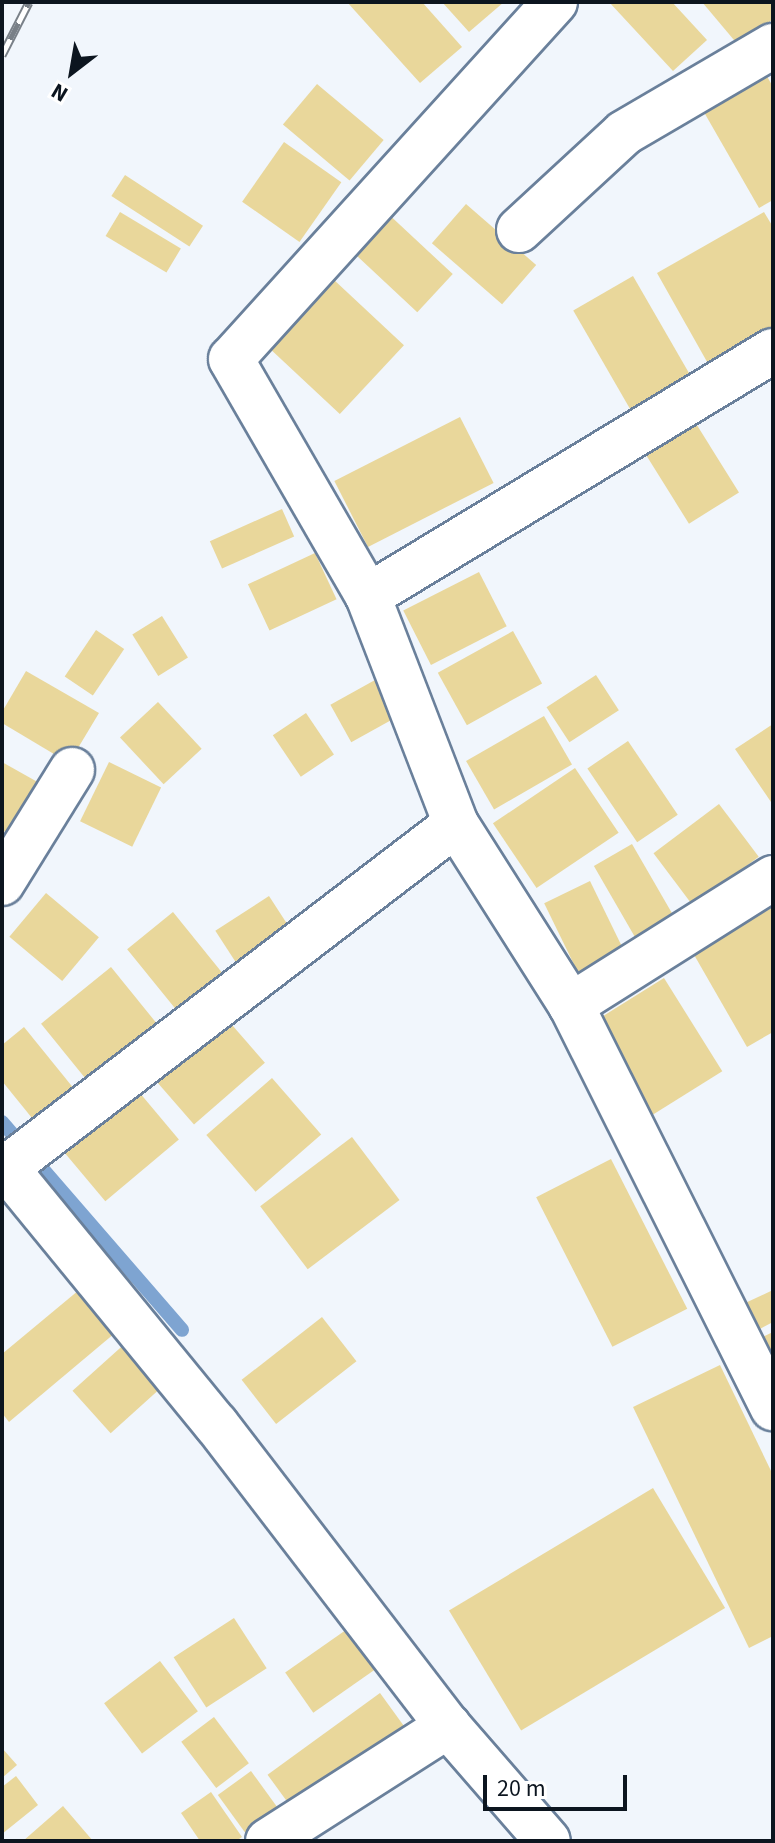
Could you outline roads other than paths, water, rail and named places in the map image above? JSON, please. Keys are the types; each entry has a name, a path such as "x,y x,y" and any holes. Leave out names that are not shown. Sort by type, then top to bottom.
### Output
{"street":[{"path":"555,2 231,359 368,596 456,824 571,1005 773,1408"},
{"path":"519,230 624,133 773,46"},
{"path":"368,596 773,351"},
{"path":"2,883 72,770"},
{"path":"456,824 47,1138 6,1166 216,1424 448,1726 548,1841"},
{"path":"571,1005 773,878"},
{"path":"268,1841 448,1726"}],"waterway":[{"path":"2,1122 182,1330"}],"railway":[{"path":"2,55 29,2"}]}
